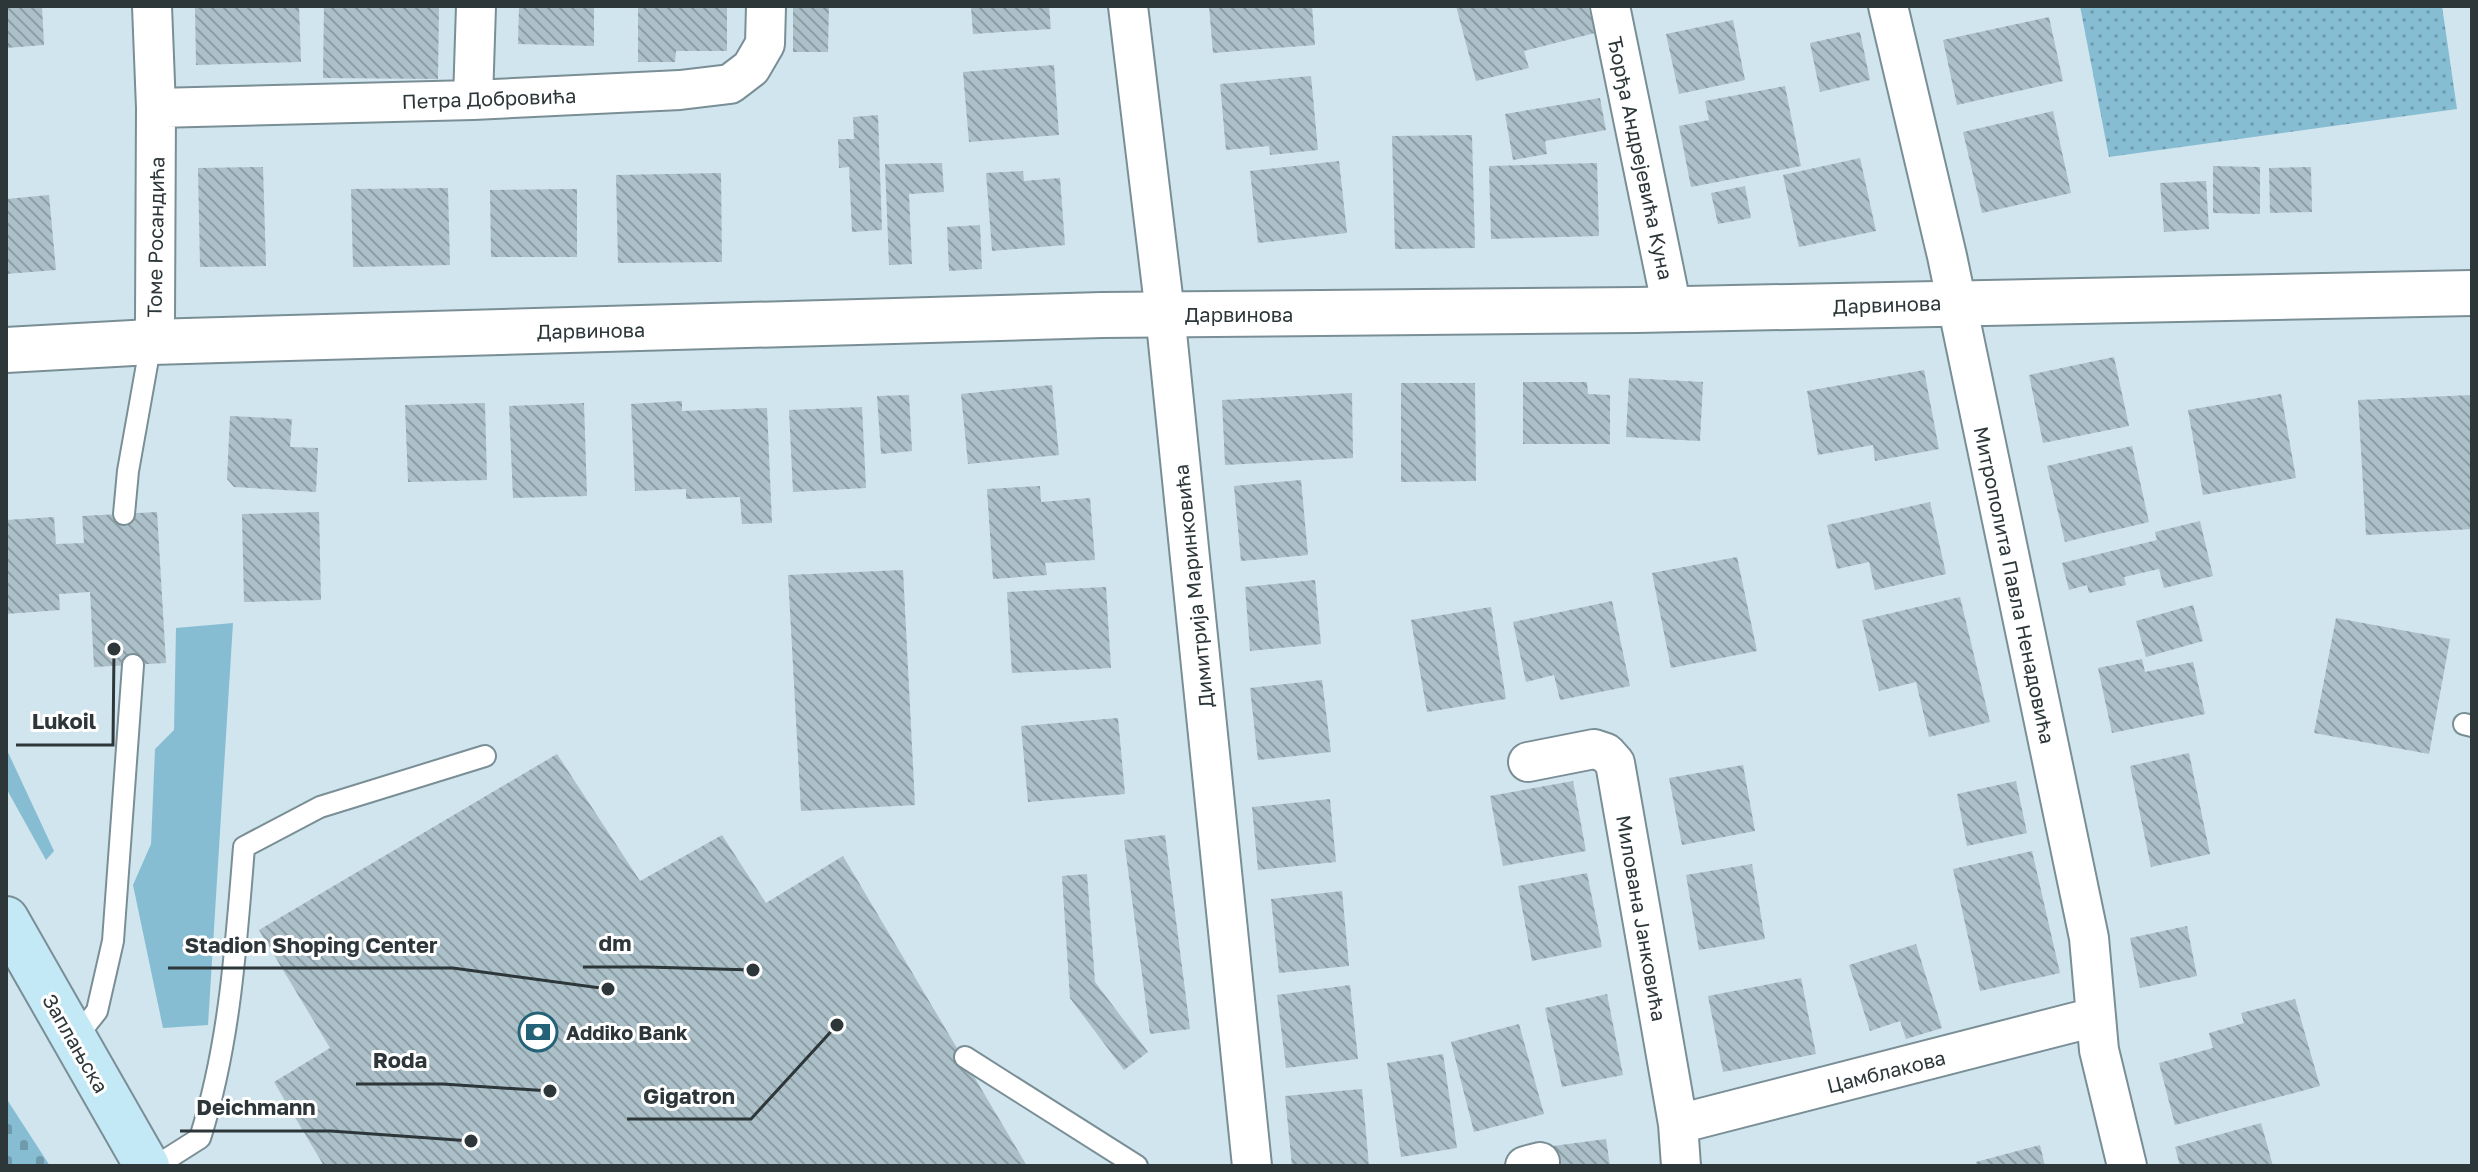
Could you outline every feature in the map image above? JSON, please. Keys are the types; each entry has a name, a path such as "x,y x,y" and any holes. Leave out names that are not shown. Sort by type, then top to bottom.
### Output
{"main road":[{"name":"Заплањска","path":"6,919 147,1166"}],"street":[{"name":"Томе Росандића","path":"151,342 155,321 156,108 152,6"},
{"path":"473,100 476,6"},
{"name":"Петра Добровића","path":"156,108 473,100 680,90 730,84 751,68 765,44 766,6"},
{"name":"Димитрија Маринковића","path":"1128,6 1165,313 1252,1166"},
{"name":"Ђорђа Андрејевића Куна","path":"1610,6 1672,309"},
{"name":"Митрополита Павла Ненадовића","path":"1888,6 1955,302 2089,938 2103,1074 2127,1166"},
{"name":"Дарвинова","path":"6,350 151,342 1165,313 1672,309 2472,293"},
{"name":"Милована Јанковића","path":"1528,762 1594,749 1606,753 1615,763 1678,1124 1681,1166"},
{"name":"Цамблакова","path":"1678,1124 2095,1017"}],"lane":[{"name":"Томе Росандића","path":"124,514 128,471 151,342"},
{"path":"74,1040 97,1011 113,941 133,665"},
{"path":"156,1166 200,1138 210,1107 231,995 244,847 320,807 485,756"},
{"path":"965,1057 1137,1166"}],"green space":[{"path":"2080,6 2442,6 2457,109 2109,157"},
{"path":"233,623 208,1025 163,1028 133,885 151,844 155,749 174,730 176,628"},
{"path":"6,748 54,851 46,860 6,788"},
{"path":"6,1098 50,1166 6,1166"}],"building":[{"path":"6,6 42,6 44,45 6,48"},
{"path":"195,6 299,6 301,62 196,65"},
{"path":"324,6 439,6 438,79 323,78"},
{"path":"519,6 594,6 594,46 518,44"},
{"path":"638,6 727,6 727,51 676,51 675,62 638,62"},
{"path":"793,6 829,6 828,52 793,52"},
{"path":"971,6 1049,6 1051,29 973,34"},
{"path":"1209,6 1312,6 1315,45 1213,53"},
{"path":"1456,6 1588,6 1595,33 1524,51 1529,68 1476,81"},
{"path":"2049,17 2063,81 1957,105 1943,40"},
{"path":"1733,20 1745,80 1679,94 1666,34"},
{"path":"1860,32 1870,80 1820,92 1810,43"},
{"path":"1054,65 1059,135 969,142 963,72"},
{"path":"1311,76 1318,150 1270,155 1269,146 1226,150 1220,84"},
{"path":"1785,86 1801,166 1691,187 1679,126 1709,120 1705,101"},
{"path":"1600,98 1606,130 1545,141 1547,154 1513,160 1505,114"},
{"path":"2053,111 2071,193 1982,213 1963,132"},
{"path":"878,115 882,230 852,232 849,167 839,168 838,139 854,139 853,117"},
{"path":"1472,135 1475,248 1395,249 1392,136"},
{"path":"1860,158 1876,231 1799,247 1783,175"},
{"path":"1339,161 1347,233 1258,243 1250,171"},
{"path":"942,163 944,192 909,194 912,264 889,265 885,164"},
{"path":"1597,163 1599,236 1491,239 1489,166"},
{"path":"2213,166 2260,167 2260,214 2213,213"},
{"path":"263,167 266,266 200,267 198,168"},
{"path":"2311,167 2312,212 2270,213 2269,168"},
{"path":"1023,171 1024,181 1060,178 1065,245 992,251 986,173"},
{"path":"721,173 722,262 618,263 616,175"},
{"path":"2206,181 2209,229 2164,232 2160,183"},
{"path":"1745,186 1751,218 1718,224 1711,193"},
{"path":"448,188 450,265 353,267 351,189"},
{"path":"577,189 577,257 491,257 490,190"},
{"path":"49,195 56,270 6,274 6,199"},
{"path":"980,225 982,269 949,271 947,227"},
{"path":"2114,357 2129,426 2043,443 2029,375"},
{"path":"1924,370 1939,449 1875,461 1873,445 1818,455 1807,391"},
{"path":"1629,378 1703,382 1700,441 1626,437"},
{"path":"1523,382 1587,382 1588,394 1610,395 1610,444 1523,444"},
{"path":"1401,383 1475,383 1476,481 1401,482"},
{"path":"1052,385 1059,455 968,464 961,394"},
{"path":"1352,393 1353,458 1225,465 1222,400"},
{"path":"2281,394 2296,478 2203,495 2188,410"},
{"path":"909,395 912,451 881,454 877,396"},
{"path":"2472,395 2472,529 2366,535 2358,400"},
{"path":"682,401 682,411 767,408 772,523 742,524 740,497 686,499 686,489 635,491 631,404"},
{"path":"485,403 487,480 408,482 405,405"},
{"path":"584,403 587,496 513,498 509,406"},
{"path":"862,407 866,488 793,492 789,410"},
{"path":"230,416 292,419 290,447 318,448 316,492 234,487 227,479"},
{"path":"2132,446 2149,522 2065,542 2047,466"},
{"path":"1301,480 1308,555 1241,561 1234,486"},
{"path":"1040,486 1041,502 1090,498 1095,560 1045,563 1047,575 993,579 987,489"},
{"path":"1930,502 1946,574 1875,590 1869,562 1837,569 1827,525"},
{"path":"157,512 166,663 94,667 90,592 59,594 60,610 6,614 6,520 54,517 56,544 84,543 82,516"},
{"path":"319,512 321,600 244,602 242,514"},
{"path":"2200,521 2213,576 2164,588 2159,569 2124,577 2126,585 2089,593 2087,585 2069,590 2062,563 2157,540 2155,532"},
{"path":"1737,557 1757,651 1671,668 1652,573"},
{"path":"903,570 915,805 801,811 788,575"},
{"path":"1315,580 1321,644 1250,651 1245,587"},
{"path":"1106,587 1111,668 1012,673 1007,592"},
{"path":"1960,597 1990,722 1929,737 1916,682 1879,691 1862,620"},
{"path":"1612,601 1630,686 1560,700 1554,675 1526,682 1513,622"},
{"path":"2193,605 2203,641 2146,657 2136,621"},
{"path":"1491,607 1506,699 1427,712 1411,620"},
{"path":"2336,618 2450,639 2429,754 2314,733"},
{"path":"2142,659 2145,672 2193,662 2205,714 2112,733 2098,668"},
{"path":"1322,680 1331,752 1258,760 1250,688"},
{"path":"1118,718 1125,794 1028,802 1021,726"},
{"path":"2189,753 2210,854 2151,867 2130,766"},
{"path":"557,754 640,881 722,835 766,903 843,856 1027,1166 324,1166 274,1082 330,1048 259,930"},
{"path":"1743,765 1755,831 1682,845 1669,778"},
{"path":"1573,781 1586,851 1503,866 1490,796"},
{"path":"2016,781 2027,833 1967,846 1957,794"},
{"path":"1330,799 1336,862 1258,870 1252,807"},
{"path":"1165,835 1190,1029 1150,1034 1124,840"},
{"path":"2032,851 2060,973 1980,991 1953,869"},
{"path":"1752,864 1765,939 1699,950 1686,875"},
{"path":"1587,873 1602,947 1532,961 1518,886"},
{"path":"1087,874 1095,982 1148,1052 1124,1070 1070,998 1062,876"},
{"path":"1342,891 1349,966 1279,973 1271,899"},
{"path":"2187,926 2197,976 2140,988 2130,938"},
{"path":"1916,944 1942,1028 1906,1039 1900,1021 1870,1031 1849,965"},
{"path":"1801,978 1816,1054 1723,1072 1708,996"},
{"path":"1350,985 1358,1059 1286,1068 1277,995"},
{"path":"1607,994 1623,1075 1562,1087 1545,1008"},
{"path":"2295,999 2320,1086 2175,1125 2159,1063 2213,1048 2209,1033 2244,1023 2241,1013"},
{"path":"1519,1024 1544,1114 1474,1132 1451,1042"},
{"path":"1443,1054 1457,1148 1401,1157 1387,1063"},
{"path":"1362,1089 1369,1166 1292,1166 1285,1096"},
{"path":"2261,1123 2273,1166 2180,1166 2175,1147"},
{"path":"1606,1139 1610,1166 1555,1166 1553,1146"},
{"path":"2040,1145 2045,1166 1977,1166 1976,1162"}],"place":[{"name":"Lukoil","path":"114,649"},
{"name":"dm","path":"753,970"},
{"name":"Stadion Shoping Center","path":"608,989"},
{"name":"Gigatron","path":"837,1025"},
{"name":"Addiko Bank","path":"538,1032"},
{"name":"Roda","path":"550,1091"},
{"name":"Deichmann","path":"471,1141"}]}
